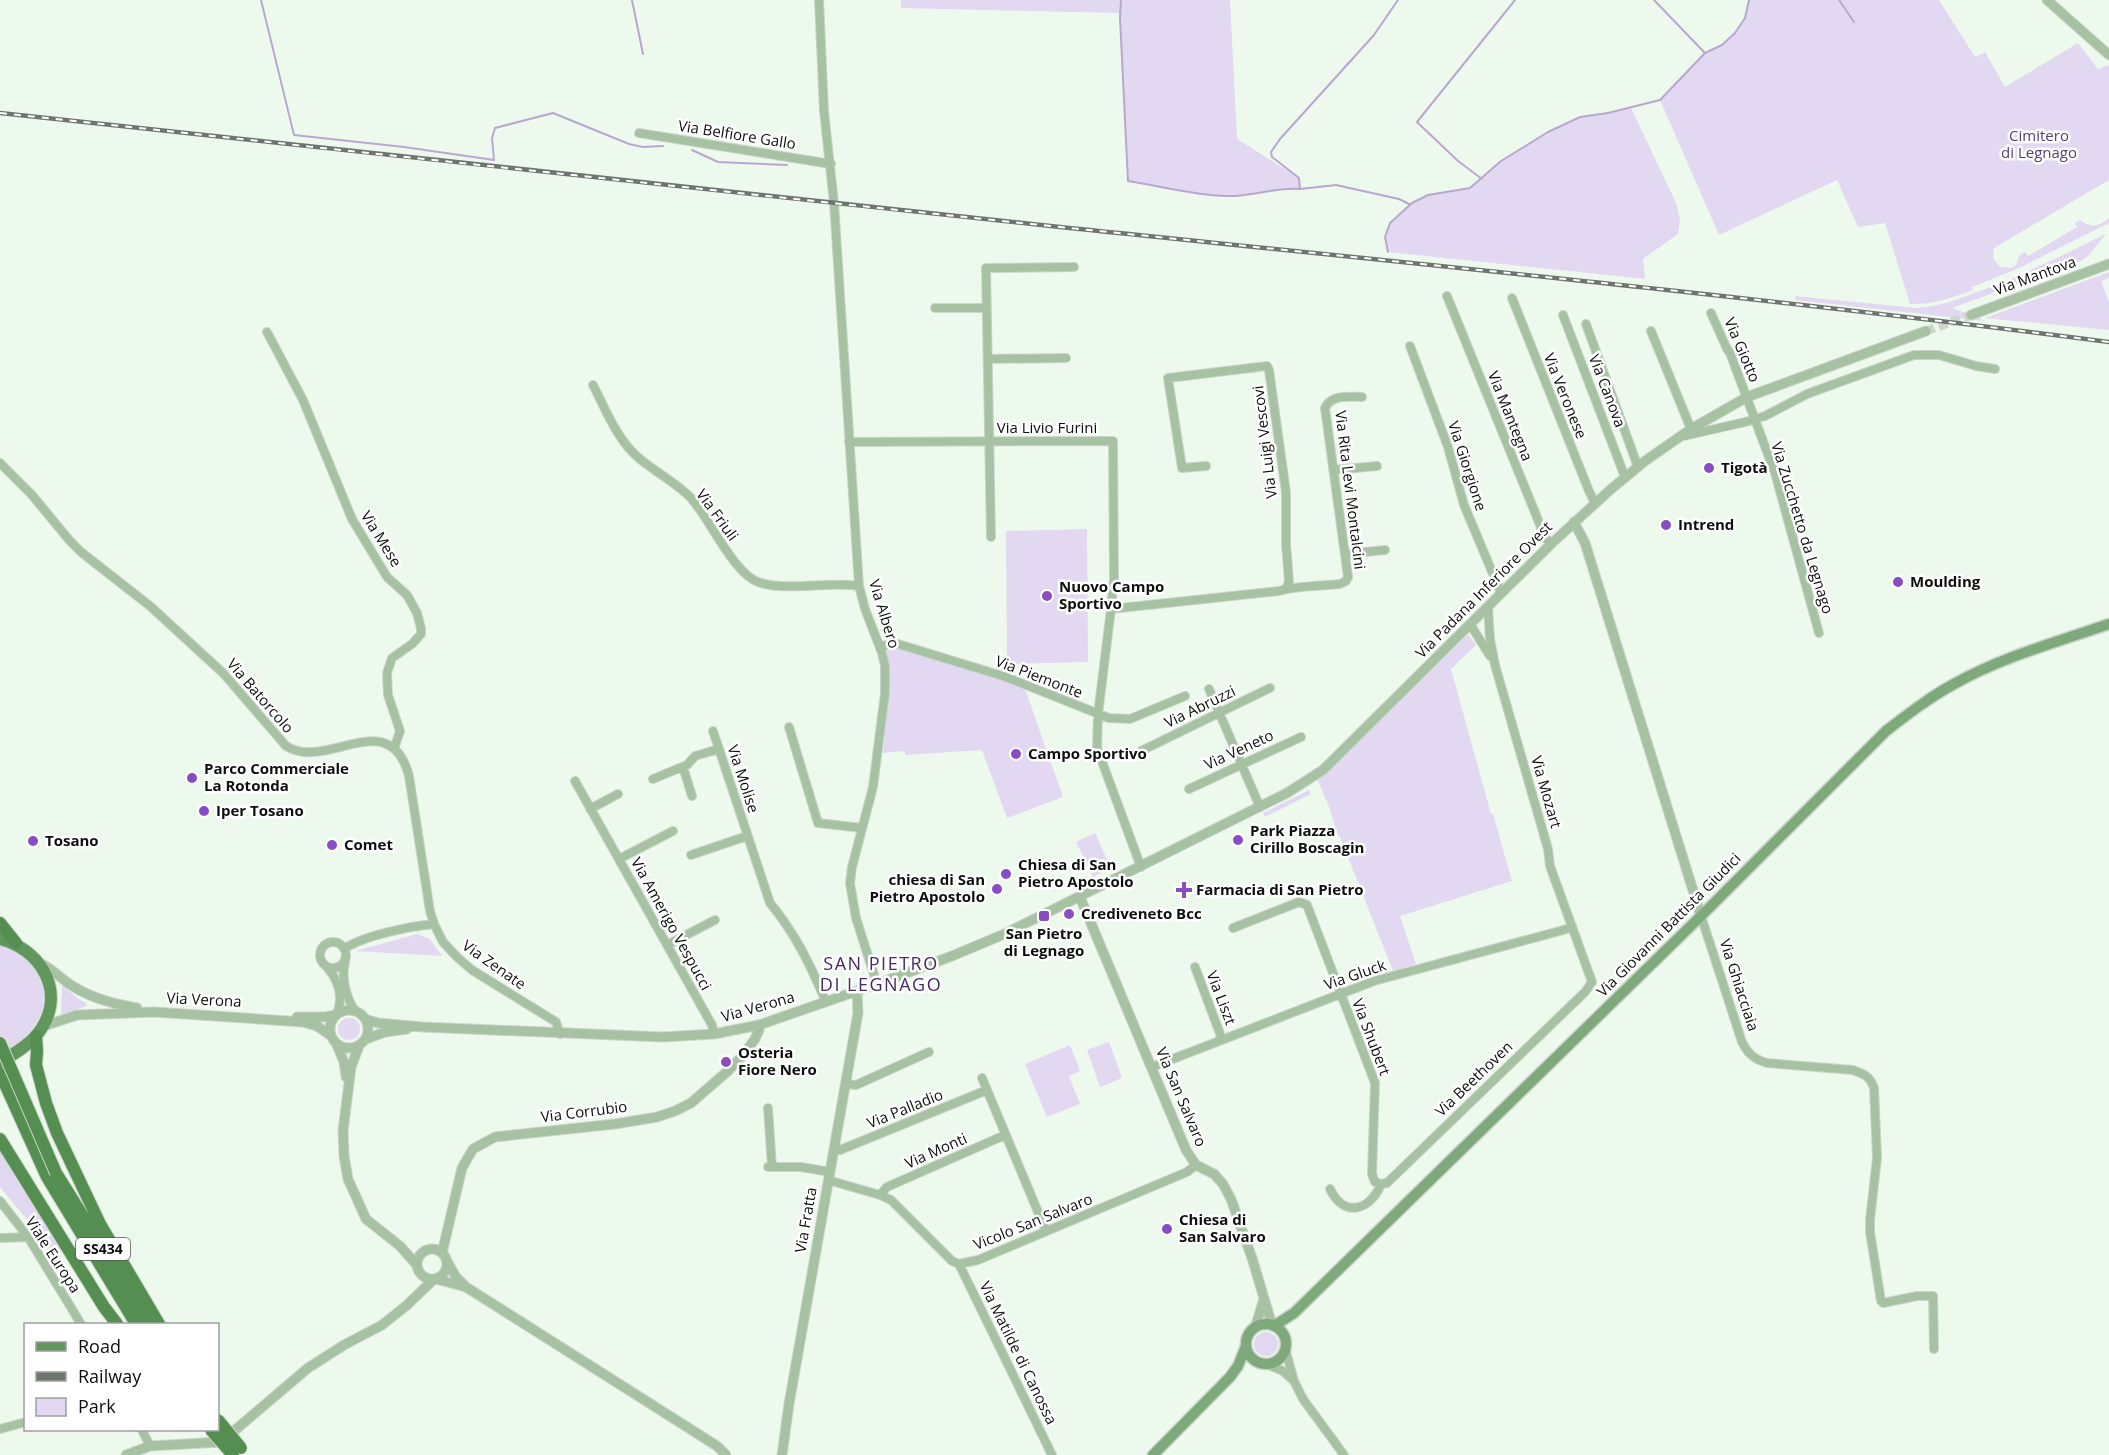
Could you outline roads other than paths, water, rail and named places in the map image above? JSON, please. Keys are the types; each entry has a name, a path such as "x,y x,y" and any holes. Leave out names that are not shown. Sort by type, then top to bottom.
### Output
{"highway":[{"path":"0,923 16,943"},
{"path":"36,1036 36,1065 57,1133 100,1224 158,1323"},
{"name":"SS434","path":"0,1043 56,1173 149,1323"},
{"name":"SS434","path":"0,1073 47,1177 135,1323"},
{"path":"0,1139 116,1323"},
{"path":"219,1421 241,1453"},
{"path":"212,1431 241,1453"}],"main road":[{"name":"Via Giovanni Battista Giudici","path":"1255,1328 1265,1324 1273,1326 1294,1313 1887,731 1918,706 1955,683 1989,667 2109,624"},
{"name":"Via Verona","path":"0,939 16,943 40,963"},
{"path":"0,1062 24,1046 44,1026 50,992 40,963"},
{"name":"Via Giovanni Battista Giudici","path":"1285,1345 1294,1313"},
{"path":"1230,1377 1242,1370 1280,1359 1285,1345 1283,1335 1273,1326"},
{"path":"1153,1455 1230,1377 1238,1366 1248,1335 1255,1328"},
{"path":"1246,1346 1250,1357 1263,1364"}],"street":[{"path":"819,0 824,111 831,164"},
{"path":"2048,0 2109,55"},
{"name":"Via Belfiore Gallo","path":"639,133 831,164"},
{"name":"Via Albero","path":"831,164 859,586 884,660 883,717 873,787 850,873 850,889 856,918 877,984"},
{"name":"Via Mantova","path":"1971,315 2109,264"},
{"path":"991,537 986,268 1074,267"},
{"name":"Via Mantegna","path":"1447,296 1544,536 1551,544"},
{"name":"Via Veronese","path":"1512,298 1584,481 1595,503"},
{"path":"935,308 987,308"},
{"name":"Via Giotto","path":"1711,313 1747,397"},
{"name":"Via Canova","path":"1563,315 1625,477"},
{"path":"1586,324 1638,467"},
{"path":"1651,331 1691,429"},
{"name":"Via Padana Inferiore Ovest","path":"1080,897 1260,807 1308,781 1331,764 1574,522 1625,477 1691,429 1747,397 1926,331"},
{"name":"Via Mese","path":"267,332 303,400 352,519 387,577 407,595 417,613 421,633 412,644 392,658 387,673 388,695 400,731 394,749"},
{"name":"Via Giorgione","path":"1410,346 1448,447 1464,505 1501,593"},
{"path":"1680,437 1754,419 1783,408 1807,394 1914,355 1939,355 1995,369"},
{"path":"988,359 1066,358"},
{"name":"Via Luigi Vescovi","path":"1206,466 1182,468 1167,378 1266,366 1269,370 1286,492 1289,581 1287,587"},
{"name":"Via Friuli","path":"593,385 623,441 639,460 690,498 728,553 757,582 777,585 846,584 859,586"},
{"name":"Via Rita Levi Montalcini","path":"1287,587 1296,589 1340,584 1348,577 1325,408 1326,404 1335,398 1362,397"},
{"name":"Via Zucchetto da Legnago","path":"1747,397 1775,473 1819,633"},
{"name":"Via Livio Furini","path":"849,442 1113,441 1114,579 1111,609"},
{"name":"Via Batorcolo","path":"0,463 32,495 75,547 169,623 223,673 286,746 295,752 308,754 374,741 394,749"},
{"path":"1334,470 1377,466"},
{"name":"Via Ghiacciaia","path":"1574,522 1585,543 1742,1042 1747,1053 1756,1060 1852,1071 1863,1074 1871,1081 1874,1088 1877,1158 1870,1232 1881,1301 1883,1303 1917,1296 1933,1296 1934,1349"},
{"path":"1345,554 1385,550"},
{"path":"1141,867 1100,760 1096,738 1111,609 1279,591 1287,587"},
{"name":"Via Mozart","path":"1488,607 1490,639 1495,665 1548,849 1550,866 1572,926"},
{"name":"Via Mozart","path":"1470,624 1479,635 1495,665"},
{"name":"Via Piemonte","path":"880,646 898,644 995,673 1109,718 1130,719 1185,696"},
{"name":"Via Abruzzi","path":"1142,751 1270,688"},
{"path":"1209,689 1260,807"},
{"path":"789,727 818,823 862,828"},
{"name":"Via Molise","path":"713,731 770,903 787,924 802,949 826,1002"},
{"name":"Via Veneto","path":"1189,789 1301,737"},
{"path":"345,949 351,944 369,938 434,924 409,776 403,760 394,749"},
{"path":"653,779 687,765 695,756 719,749"},
{"path":"682,767 692,796"},
{"name":"Via Amerigo Vespucci","path":"575,781 712,1025 714,1034"},
{"path":"590,809 618,794"},
{"name":"Via Amerigo Vespucci","path":"619,859 673,831"},
{"name":"Via Molise","path":"691,855 747,836"},
{"name":"Via Verona","path":"44,1026 77,1016 154,1012 253,1017 325,1017 346,1010 355,1011 365,1019 378,1023 422,1027 663,1037 714,1034 759,1025 877,984 969,949 1080,897"},
{"name":"Via San Salvaro","path":"1080,897 1186,1150 1196,1165 1214,1174 1231,1199 1273,1326"},
{"name":"Via Shubert","path":"1233,928 1299,902 1307,905 1376,1083 1372,1174 1375,1182 1381,1184"},
{"path":"667,945 715,920"},
{"name":"Via Zenate","path":"434,924 447,947 463,963 556,1022 560,1034"},
{"name":"Via Gluck","path":"1152,1067 1374,981 1572,926"},
{"name":"Via Beethoven","path":"1330,1189 1335,1199 1347,1207 1359,1208 1370,1200 1378,1192 1381,1184 1388,1183 1590,986 1592,980 1572,926"},
{"path":"330,1035 330,1023 337,1014 341,1001 340,990 334,975 321,956 326,945 338,943 345,949 343,974 350,1002 355,1011"},
{"path":"326,966 338,967 345,962"},
{"name":"Via Verona","path":"40,963 89,996 113,1004 154,1012"},
{"name":"Via Liszt","path":"1195,967 1222,1039"},
{"name":"Via Fratta","path":"782,1454 858,1013 857,991"},
{"name":"Via Verona","path":"253,1017 309,1023 330,1035 337,1045 348,1049 385,1032 422,1027"},
{"path":"365,1019 368,1032 352,1062 343,1131 348,1179 366,1219 387,1238 400,1246 441,1254 456,1277 466,1287 708,1440 726,1455"},
{"name":"Via Corrubio","path":"441,1254 462,1168 473,1149 495,1137 657,1118 675,1111 691,1102 729,1070 755,1039 759,1025"},
{"path":"337,1045 344,1062 348,1085"},
{"path":"846,1084 856,1085 929,1052"},
{"path":"982,1078 1046,1231"},
{"name":"Via Palladio","path":"834,1150 840,1150 987,1090"},
{"name":"Vicolo San Salvaro","path":"768,1108 770,1167 801,1167 891,1200 952,1261 959,1264 978,1260 1187,1172 1196,1165"},
{"name":"Via Monti","path":"880,1195 887,1187 1005,1135"},
{"name":"Viale Europa","path":"0,1201 28,1236 80,1323"},
{"path":"0,1238 28,1236"},
{"path":"400,1246 424,1277 466,1287"},
{"path":"412,1300 417,1284 418,1257 423,1251"},
{"path":"126,1455 150,1446 221,1442 308,1368 382,1325 435,1279 444,1274 441,1254"},
{"name":"Via Matilde di Canossa","path":"959,1264 1052,1455"},
{"path":"1255,1328 1264,1299"},
{"path":"1285,1345 1294,1380 1303,1399 1344,1455"},
{"path":"1263,1364 1283,1371 1294,1380"},
{"path":"0,1429 24,1423"},
{"path":"142,1431 150,1446"}],"waterway":[{"path":"261,0 294,135 494,160 492,138 495,128 553,113 629,144 643,147 663,146"},
{"path":"632,0 643,54"},
{"path":"1121,0 1128,181 1226,196 1300,189"},
{"path":"1398,0 1374,35 1280,139 1271,152 1272,157 1299,178 1300,189 1336,185 1399,199 1409,204"},
{"path":"1482,179 1458,161 1417,122 1515,0"},
{"path":"1654,0 1705,53"},
{"path":"1388,252 1385,237 1390,223 1412,203 1428,195 1470,188 1501,161 1548,132 1580,117 1608,113 1660,100 1705,53 1722,45 1735,33 1745,18 1749,0"},
{"path":"1839,0 1854,22"},
{"path":"692,150 718,162 787,165"}],"tunnel":[{"path":"1926,331 1971,315"}],"railway":[{"path":"0,113 1716,295 2109,342"}],"place":[{"name":"Tigotà","path":"1709,468"},
{"name":"Intrend","path":"1666,525"},
{"name":"Moulding","path":"1898,582"},
{"name":"Nuovo Campo Sportivo","path":"1047,596"},
{"name":"Campo Sportivo","path":"1016,754"},
{"name":"Parco Commerciale La Rotonda","path":"192,778"},
{"name":"Iper Tosano","path":"204,811"},
{"name":"Park Piazza Cirillo Boscagin","path":"1238,840"},
{"name":"Tosano","path":"33,841"},
{"name":"Comet","path":"332,845"},
{"name":"Chiesa di San Pietro Apostolo","path":"1006,874"},
{"name":"chiesa di San Pietro Apostolo","path":"997,889"},
{"name":"Farmacia di San Pietro","path":"1184,890"},
{"name":"Crediveneto Bcc","path":"1069,914"},
{"name":"San Pietro di Legnago","path":"1044,916"},
{"name":"Osteria Fiore Nero","path":"726,1062"},
{"name":"Chiesa di San Salvaro","path":"1167,1229"}],"district":[{"name":"SAN PIETRO DI LEGNAGO","path":"881,974"}],"park label":[{"name":"Cimitero di Legnago","path":"2039,144"}]}
